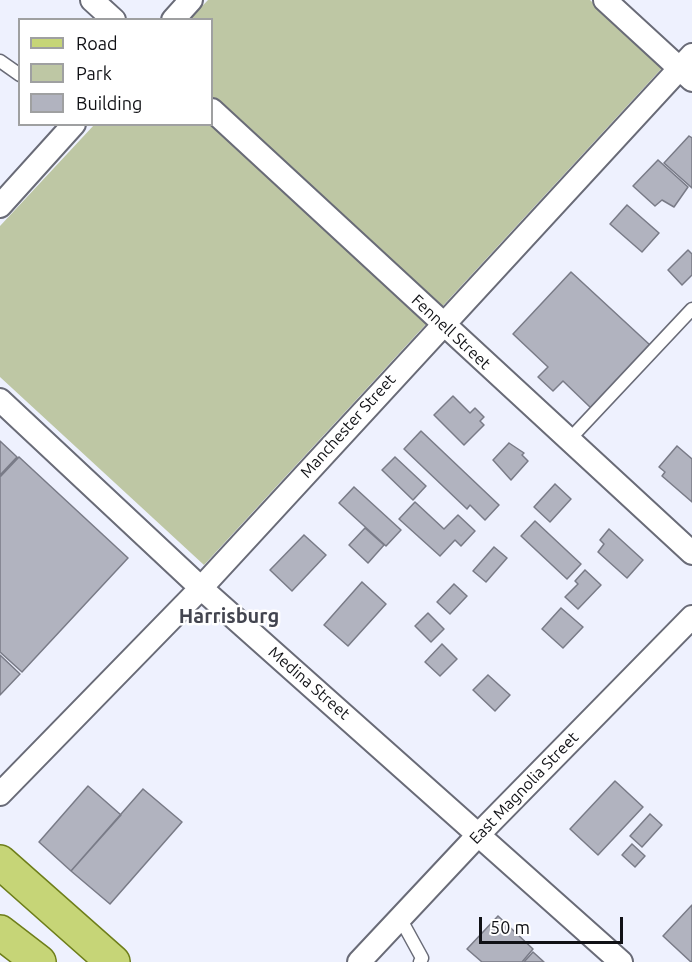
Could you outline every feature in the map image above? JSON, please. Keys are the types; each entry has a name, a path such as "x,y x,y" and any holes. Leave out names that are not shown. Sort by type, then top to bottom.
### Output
{"main road":[{"path":"0,862 113,962"}],"street":[{"path":"92,0 112,18"},
{"path":"175,18 191,0"},
{"path":"604,0 688,68"},
{"name":"Manchester Street","path":"0,794 201,588 442,324 688,68"},
{"name":"Fennell Street","path":"213,111 692,553"},
{"path":"0,206 72,126"},
{"name":"Medina Street","path":"0,400 201,588 621,962"},
{"name":"East Magnolia Street","path":"359,962 479,834 692,617"}],"lane":[{"path":"0,62 18,74"},
{"path":"568,441 692,309"},
{"path":"400,918 422,958 420,962"}],"green space":[{"path":"208,0 590,0 663,67 204,565 0,377 0,226 93,126 213,126 213,18 191,18"}],"building":[{"path":"689,136 692,138 692,188 664,163"},
{"path":"658,160 688,187 674,207 662,200 655,206 633,186"},
{"path":"627,205 659,233 642,252 610,224"},
{"path":"688,250 692,254 692,275 682,285 668,270"},
{"path":"571,272 650,345 591,408 563,381 553,391 538,377 548,367 513,334"},
{"path":"453,396 470,413 475,408 484,417 480,421 484,425 464,445 434,415"},
{"path":"421,431 499,505 485,520 470,505 467,509 404,449"},
{"path":"0,441 17,457 0,475"},
{"path":"509,443 524,453 522,455 528,461 511,480 493,460"},
{"path":"677,446 692,459 692,502 662,476 665,472 659,467"},
{"path":"19,457 128,558 22,672 0,652 0,477"},
{"path":"395,457 426,486 413,500 382,470"},
{"path":"555,484 571,499 550,522 534,507"},
{"path":"354,487 401,530 386,546 339,503"},
{"path":"415,502 444,529 458,515 475,531 461,546 455,540 440,556 399,519"},
{"path":"535,521 581,564 567,579 521,536"},
{"path":"365,528 384,545 368,563 349,545"},
{"path":"609,529 643,560 627,578 598,552 604,544 600,540"},
{"path":"304,535 326,555 292,591 270,570"},
{"path":"494,547 507,558 486,582 473,571"},
{"path":"585,570 601,585 578,609 565,597 578,584 575,581"},
{"path":"362,582 386,604 348,646 324,625"},
{"path":"454,584 467,596 450,614 437,602"},
{"path":"561,608 583,627 563,648 542,629"},
{"path":"428,613 444,629 431,642 415,626"},
{"path":"442,644 457,659 440,676 425,662"},
{"path":"0,655 20,674 0,695"},
{"path":"488,675 510,695 495,711 473,690"},
{"path":"615,781 643,807 598,855 570,829"},
{"path":"88,786 121,815 71,871 39,842"},
{"path":"143,789 182,822 110,904 71,871"},
{"path":"650,814 662,825 642,847 630,836"},
{"path":"632,844 645,856 635,867 622,855"},
{"path":"692,905 692,962 691,962 663,936"},
{"path":"498,916 533,949 522,962 482,962 467,949"},
{"path":"533,952 544,962 524,962"}],"district":[{"name":"Harrisburg","path":"229,616"}]}
